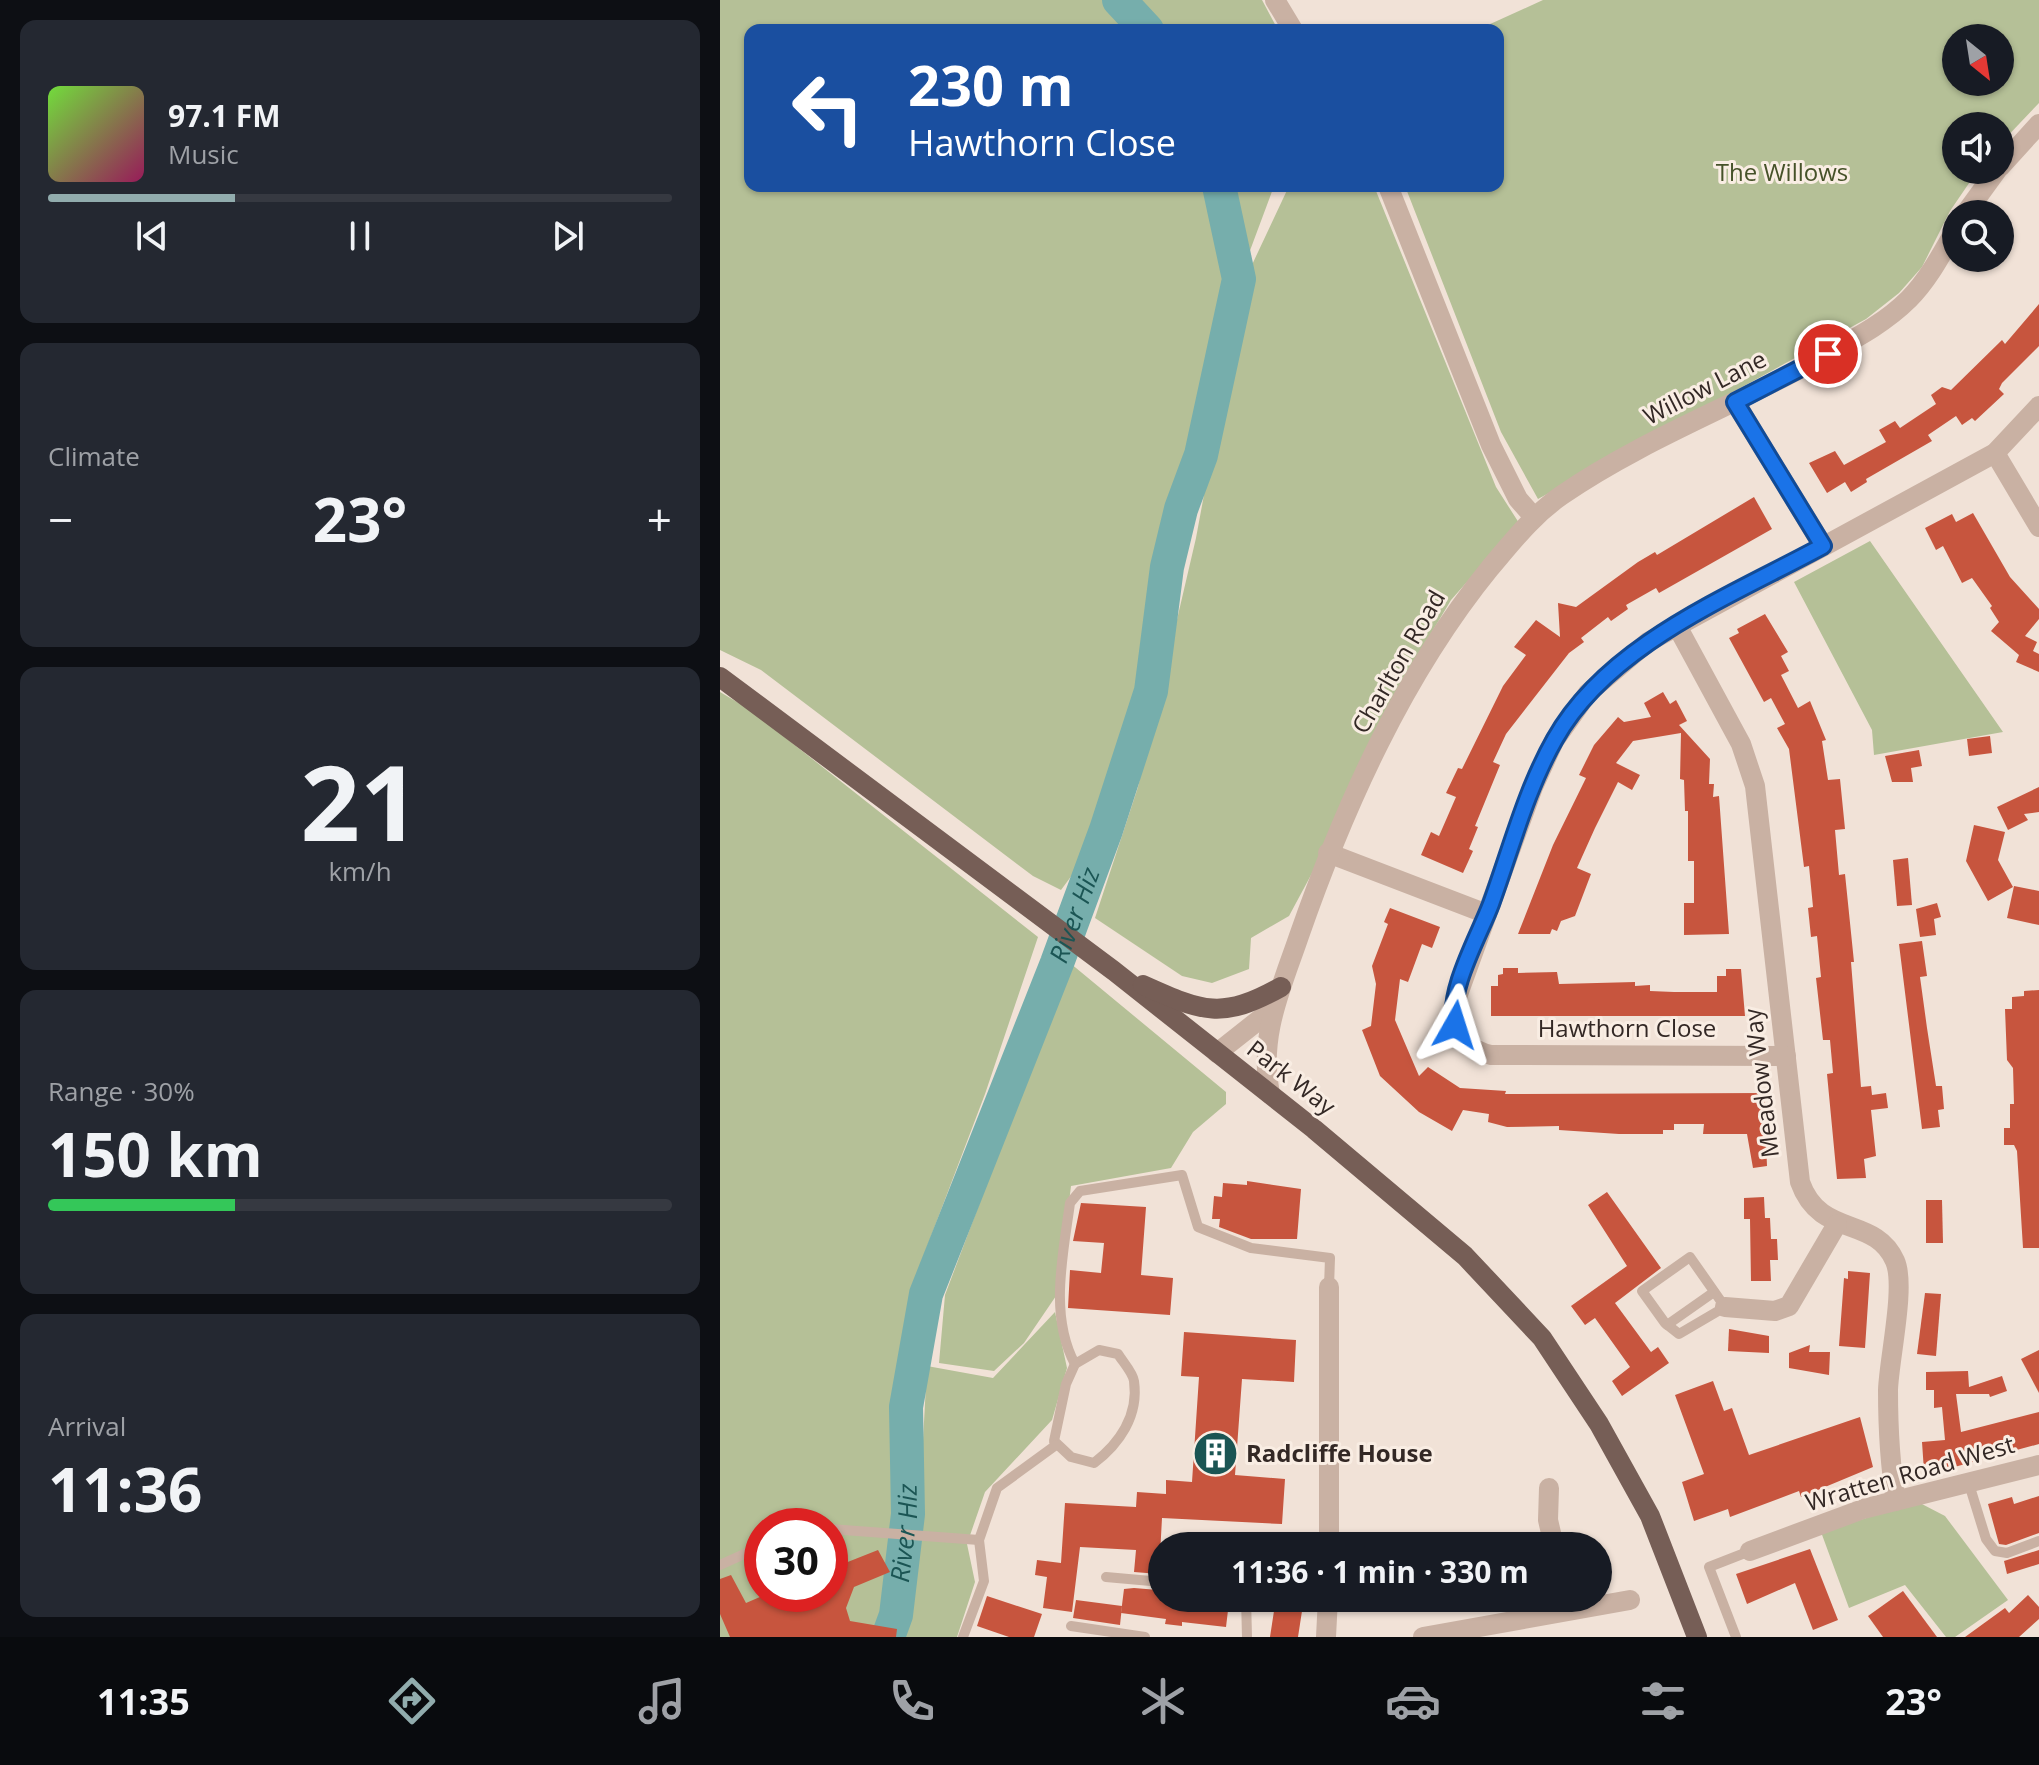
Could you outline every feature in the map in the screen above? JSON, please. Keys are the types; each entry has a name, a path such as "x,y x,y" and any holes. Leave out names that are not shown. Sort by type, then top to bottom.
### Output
{"main road":[{"name":"Park Way","path":"720,677 1114,971 1430,1223 1465,1256 1542,1338 1599,1424 1650,1516 1697,1637"},
{"path":"1114,971 1201,1008 1245,1007 1281,987"}],"street":[{"path":"1275,0 1289,24"},
{"path":"2014,152 2039,124"},
{"path":"1390,192 1486,432 1518,499 1533,516"},
{"name":"Willow Lane","path":"1533,516 1597,474 1880,323 1908,299 1930,274 1942,253"},
{"path":"1735,402 1823,546"},
{"name":"Hawthorn Close","path":"1786,1056 1491,1055 1471,1048 1459,1032 1453,1008 1533,787 1569,717 1588,693 1627,656 1677,626 1995,453 2039,406"},
{"path":"1995,453 2039,527"},
{"name":"Charlton Road","path":"1270,1094 1265,1054 1274,1008 1328,853 1427,657 1460,606 1533,516"},
{"name":"Meadow Way","path":"1677,626 1741,744 1755,786 1800,1182 1813,1206 1837,1224 1860,1230 1881,1241 1899,1273 1888,1391 1890,1458 1896,1501"},
{"path":"1328,853 1487,914"},
{"path":"1217,1053 1274,1008"},
{"path":"1720,1299 1775,1311 1789,1306 1837,1224"},
{"path":"1329,1287 1329,1532"},
{"name":"Wratten Road West","path":"1750,1551 1863,1509 2039,1465"},
{"path":"1549,1488 1551,1532"},
{"path":"1612,1602 1630,1600"},
{"path":"1326,1637 1327,1612"},
{"path":"1423,1637 1540,1612"}],"lane":[{"path":"1075,1364 1065,1339 1060,1309 1070,1203 1080,1191 1182,1175 1198,1227 1251,1248 1330,1258 1329,1287"},
{"path":"1690,1257 1720,1299 1679,1334 1667,1325 1642,1291 1690,1257"},
{"path":"1667,1325 1720,1299"},
{"path":"963,1637 984,1581 979,1540 997,1488 1056,1445 1066,1384 1075,1364 1099,1350 1118,1354 1134,1379 1132,1412 1116,1446 1094,1463 1071,1457 1056,1445"},
{"path":"1969,1484 1986,1539 1995,1551 2007,1553 2039,1541"},
{"path":"848,1531 979,1540"},
{"path":"1736,1637 1709,1567 1750,1551"},
{"path":"720,1565 744,1554"},
{"path":"1106,1577 1148,1581"},
{"path":"1246,1612 1247,1637"},
{"path":"1071,1626 1145,1637"}],"green space":[{"path":"720,0 1262,0 1275,24 744,24 744,192 1272,192 1245,264 1203,404 1185,526 1170,564 1142,692 1078,867 1061,890 1033,876 761,670 720,650"},
{"name":"The Willows","path":"1543,0 2039,0 2039,103 2014,129 2014,112 1942,112 1942,184 1968,184 1958,200 1942,200 1942,227 1922,267 1899,293 1866,319 1538,499 1501,432 1407,192 1504,192 1504,24 1490,24"},
{"path":"1286,192 1376,192 1496,487 1519,523 1451,600 1389,704 1325,849 1289,916 1251,938 1249,969 1212,983 1182,976 1095,918 1138,787 1196,538 1243,284"},
{"path":"1870,541 2003,732 1874,755 1872,730 1794,582"},
{"path":"720,692 749,709 1038,937 985,1094 911,1289 898,1496 920,1496 927,1366 993,1378 1055,1312 1067,1368 1052,1420 985,1492 967,1544 975,1582 957,1637 720,1637"},
{"path":"1070,963 1226,1092 1226,1104 1193,1132 1171,1168 1071,1186 1058,1293 1024,1343 994,1371 939,1363 945,1295"},
{"path":"1918,1502 1945,1516 2008,1600 1955,1637 1946,1637 1905,1585 1849,1608 1821,1532"}],"building":[{"path":"2039,304 2039,346 2002,383 1999,389 2004,394 1975,421 1972,418 1962,425 1956,416 1928,435 1932,441 1866,479 1867,482 1851,492 1845,482 1827,493 1809,463 1835,451 1844,465 1886,442 1879,430 1895,421 1900,428 1936,404 1931,395 1942,387 1951,390 2002,340 2005,344"},
{"path":"1754,497 1772,529 1659,593 1656,588 1626,605 1628,609 1611,621 1608,617 1581,638 1584,642 1569,653 1506,734 1493,762 1500,765 1475,826 1478,827 1469,849 1473,851 1463,873 1421,855 1431,832 1439,836 1456,797 1446,793 1458,768 1462,769 1503,686 1526,655 1514,647 1536,620 1560,637 1558,603 1576,607 1638,562 1655,552 1657,555"},
{"path":"1973,513 2010,577 2039,609 2039,619 2025,636 2037,642 2033,651 2039,654 2039,672 2016,662 2019,655 1991,631 1999,622 1990,608 1992,606 1972,578 1962,583 1943,546 1936,550 1925,528 1952,514 1956,522"},
{"path":"1765,614 1788,652 1781,656 1789,671 1781,675 1798,708 1810,701 1826,740 1822,741 1828,780 1840,779 1845,829 1835,830 1839,875 1845,874 1854,962 1851,962 1861,1087 1871,1086 1872,1095 1886,1093 1888,1108 1871,1110 1876,1156 1864,1159 1866,1178 1837,1179 1827,1074 1833,1073 1830,1040 1823,1040 1816,978 1821,977 1817,936 1811,937 1808,908 1813,907 1809,866 1804,867 1789,749 1777,728 1785,724 1771,698 1764,702 1729,638 1739,633 1737,629"},
{"path":"1663,692 1670,704 1676,700 1687,721 1679,725 1710,759 1709,784 1714,784 1713,797 1719,796 1729,934 1684,935 1684,903 1694,903 1694,861 1688,861 1688,811 1685,811 1684,780 1680,779 1681,733 1633,741 1616,763 1640,775 1632,790 1618,782 1595,828 1577,868 1591,874 1575,916 1561,921 1557,931 1552,929 1550,934 1518,934 1553,845 1586,778 1579,775 1594,745 1618,717 1624,722 1651,717 1644,703"},
{"path":"1990,736 1992,753 1969,756 1967,739"},
{"path":"1919,750 1922,766 1911,768 1913,782 1892,782 1885,756"},
{"path":"2039,787 2039,812 2024,814 2028,820 2008,830 1997,807"},
{"path":"1974,825 2005,832 1998,860 2013,887 1988,901 1966,861"},
{"path":"1908,858 1912,905 1897,906 1893,860"},
{"path":"2014,886 2039,891 2039,925 2007,918"},
{"path":"1937,903 1941,917 1934,919 1936,935 1920,937 1916,909"},
{"path":"1390,908 1440,927 1432,948 1422,944 1408,982 1400,979 1395,1020 1419,1076 1428,1067 1460,1088 1506,1091 1505,1094 1764,1093 1767,1166 1753,1168 1747,1134 1703,1134 1704,1124 1674,1124 1674,1130 1663,1130 1663,1134 1619,1134 1559,1130 1559,1126 1507,1127 1488,1122 1489,1114 1463,1110 1452,1131 1419,1112 1380,1076 1362,1030 1371,1026 1376,984 1372,966 1388,924 1384,922"},
{"path":"1922,941 1927,976 1920,977 1936,1086 1942,1086 1944,1109 1938,1110 1940,1127 1922,1129 1899,944"},
{"path":"1503,968 1518,968 1518,973 1557,972 1559,984 1635,982 1635,986 1650,985 1650,991 1674,992 1717,992 1717,976 1726,976 1726,969 1741,969 1745,1016 1491,1016 1491,986 1498,986 1498,975 1503,974"},
{"path":"2039,990 2039,1248 2023,1248 2017,1151 2014,1145 2004,1145 2004,1128 2010,1128 2010,1104 2014,1104 2013,1068 2007,1060 2005,1009 2012,1009 2012,997 2024,996 2024,991"},
{"path":"1247,1181 1301,1189 1297,1239 1251,1239 1219,1227 1220,1219 1212,1219 1214,1196 1222,1197 1223,1183 1247,1185"},
{"path":"1607,1192 1661,1268 1615,1303 1651,1352 1658,1347 1669,1363 1622,1396 1612,1381 1630,1367 1595,1318 1585,1325 1571,1306 1627,1266 1588,1205"},
{"path":"1764,1197 1765,1218 1770,1218 1771,1239 1777,1239 1778,1260 1770,1260 1771,1281 1751,1281 1750,1219 1744,1219 1744,1198"},
{"path":"1926,1200 1942,1200 1943,1243 1926,1243"},
{"path":"1081,1203 1146,1207 1141,1275 1173,1278 1170,1315 1068,1308 1070,1270 1101,1273 1104,1243 1073,1241"},
{"path":"1848,1271 1870,1273 1865,1348 1839,1346 1844,1278 1848,1279"},
{"path":"1925,1293 1941,1294 1936,1356 1917,1354"},
{"path":"1729,1329 1769,1336 1769,1353 1728,1351"},
{"name":"Radcliffe House","path":"1184,1332 1296,1340 1294,1382 1242,1379 1235,1475 1285,1479 1282,1524 1162,1518 1161,1532 1148,1532 1148,1573 1134,1572 1136,1550 1080,1547 1072,1612 1043,1608 1047,1577 1035,1575 1037,1560 1061,1563 1065,1503 1136,1507 1137,1492 1166,1494 1166,1480 1192,1482 1199,1377 1181,1376"},
{"path":"1810,1345 1809,1352 1830,1352 1829,1375 1789,1368 1789,1353"},
{"path":"2039,1350 2039,1393 2021,1359"},
{"path":"1968,1371 1969,1387 2002,1376 2007,1391 1990,1397 1989,1394 1956,1394 1961,1432 2039,1412 2039,1444 1947,1469 1924,1471 1922,1442 1945,1440 1942,1407 1934,1408 1934,1390 1926,1390 1926,1372"},
{"path":"1713,1381 1724,1411 1732,1408 1749,1455 1860,1417 1873,1467 1801,1497 1799,1491 1730,1517 1728,1509 1694,1521 1682,1482 1704,1474 1675,1395"},
{"path":"2039,1496 2039,1533 2006,1545 1999,1544 1988,1504 2012,1497 2014,1504"},
{"path":"1810,1549 1838,1620 1813,1630 1795,1583 1747,1604 1736,1574"},
{"path":"878,1550 890,1572 854,1587 848,1603 848,1562"},
{"path":"2039,1550 2039,1564 2007,1574 2004,1561"},
{"path":"731,1575 744,1599 744,1612 847,1612 850,1621 897,1629 896,1637 730,1637 720,1614 720,1579"},
{"path":"1124,1589 1148,1589 1148,1612 1228,1612 1226,1627 1182,1622 1182,1626 1165,1624 1166,1619 1121,1613"},
{"path":"1903,1591 1937,1637 1883,1637 1868,1616"},
{"path":"2028,1595 2039,1607 2039,1619 2019,1637 1965,1637 2005,1608 2009,1613"},
{"path":"987,1596 1042,1614 1034,1637 1009,1637 977,1626"},
{"path":"1076,1600 1122,1606 1120,1625 1073,1618"},
{"path":"1274,1612 1302,1612 1298,1637 1270,1637"}],"waterway":[{"name":"River Hiz","path":"1119,0 1141,24"},
{"name":"River Hiz","path":"888,1637 896,1615 908,1514 906,1407 926,1294 1057,963 1106,830 1151,691 1167,567 1181,509 1201,455 1239,279 1220,192"}],"place":[{"name":"Radcliffe House","path":"1215,1454"}],"route":[{"path":"1455,1025 1455,999 1533,787 1569,717 1588,693 1627,656 1823,546 1735,402 1828,354"}]}
